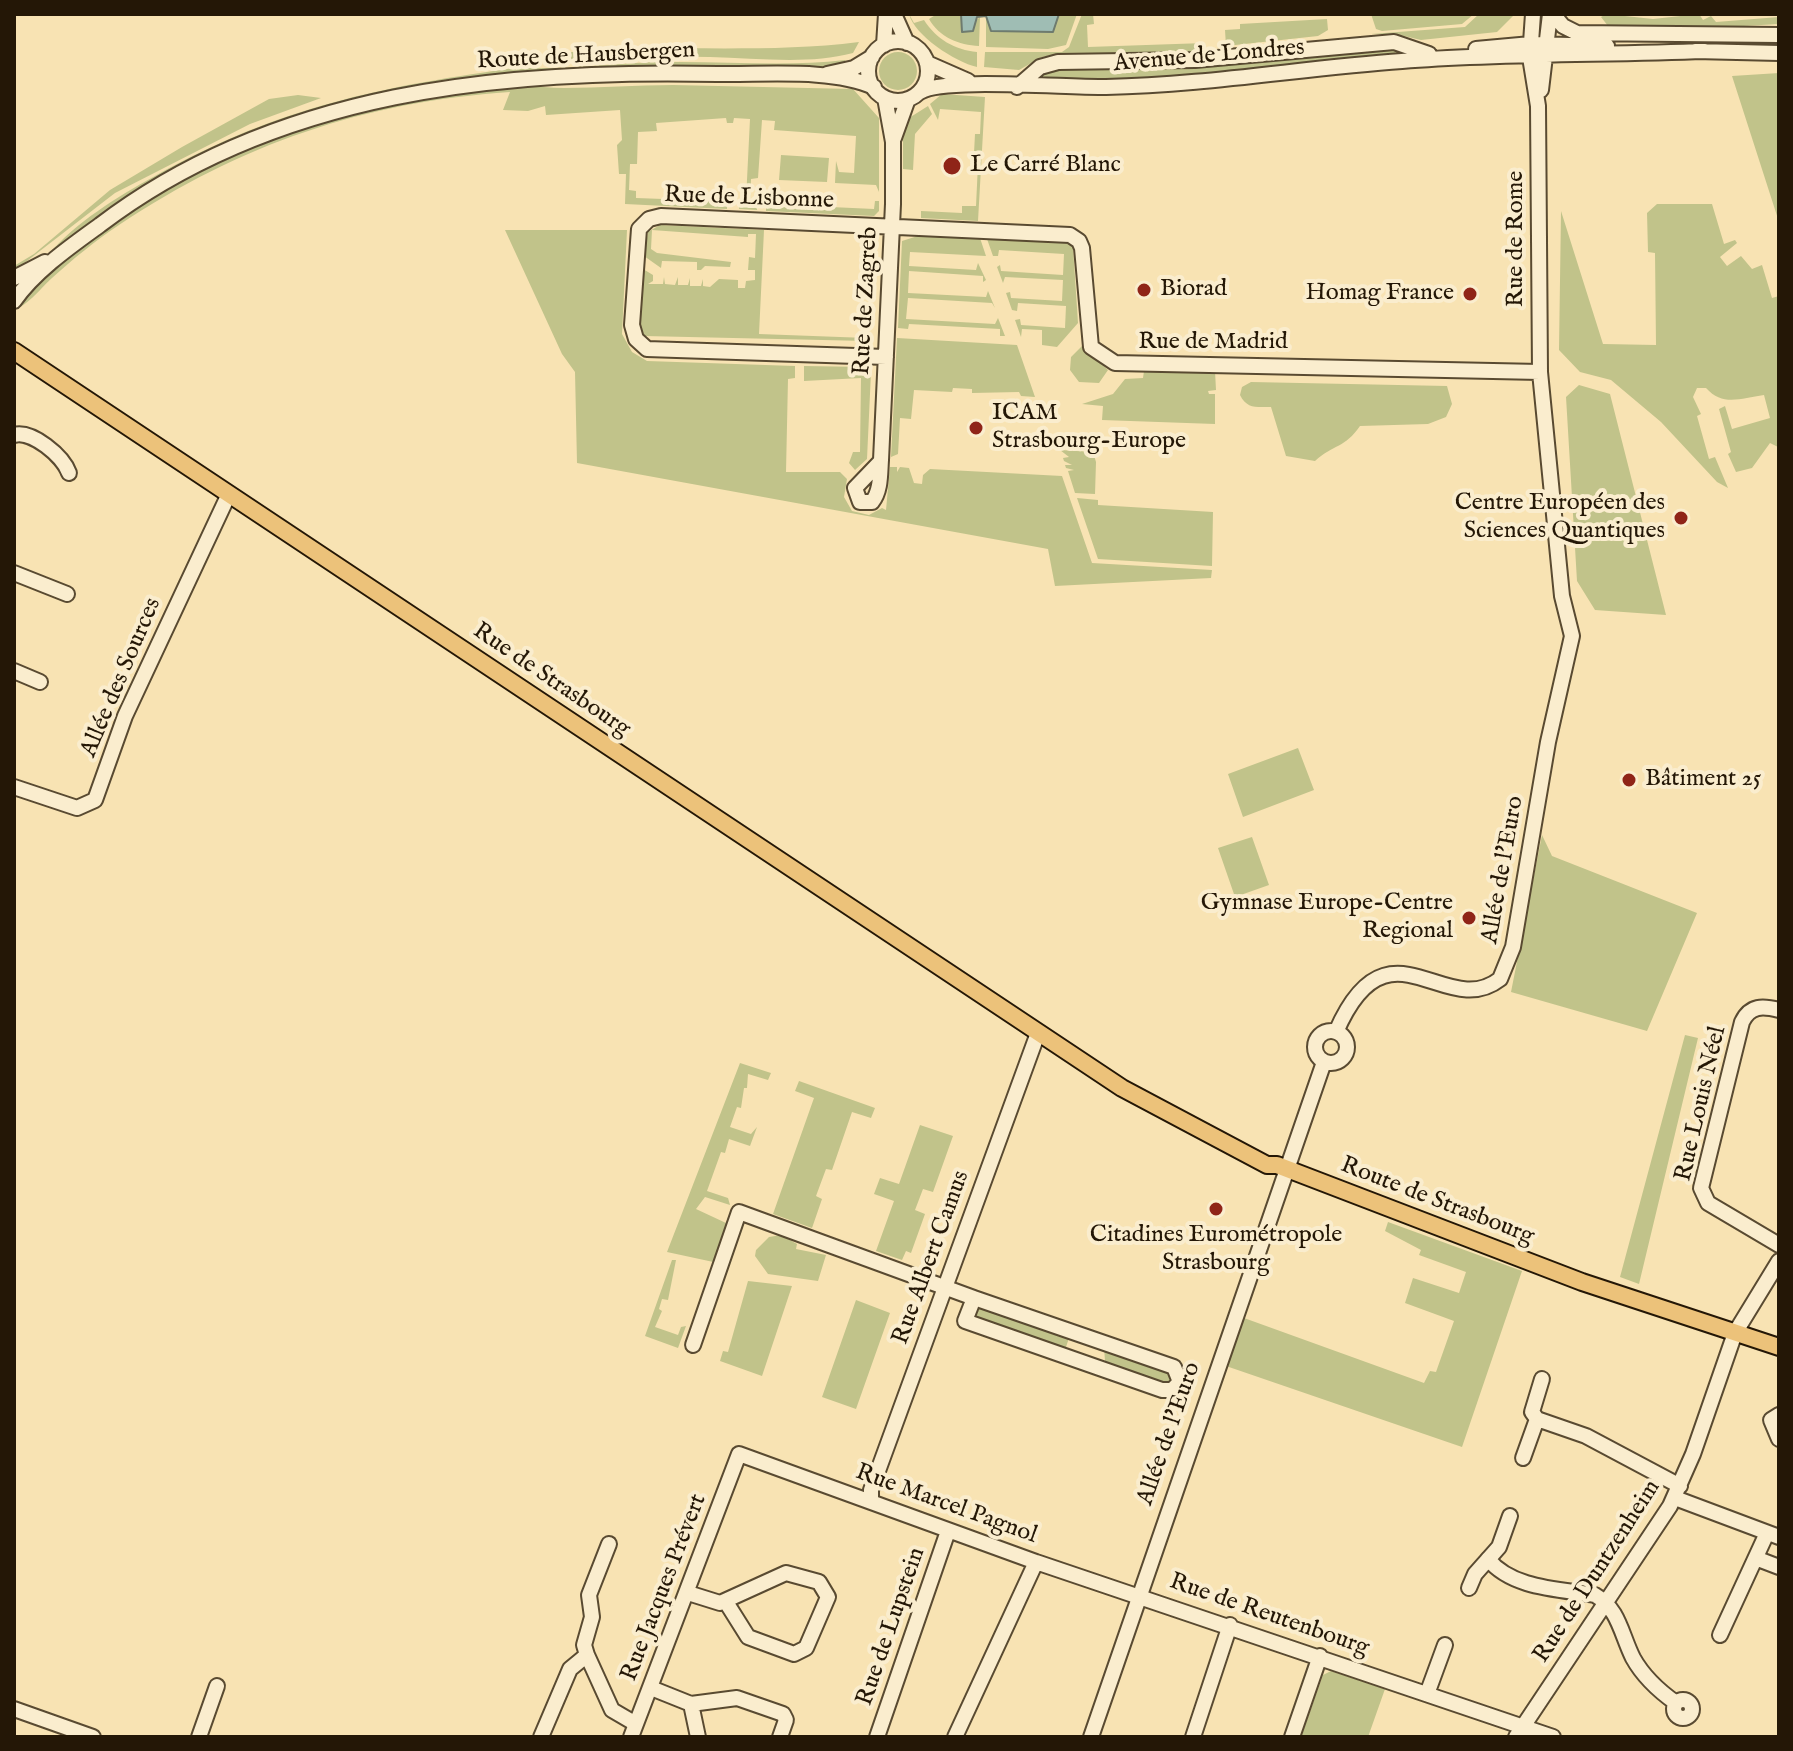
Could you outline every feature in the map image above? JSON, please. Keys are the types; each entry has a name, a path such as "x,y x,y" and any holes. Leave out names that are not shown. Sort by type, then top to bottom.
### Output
{"main road":[{"name":"Rue de Strasbourg","path":"14,336 40,365"},
{"name":"Rue de Strasbourg","path":"14,351 40,365 228,496 338,565 1038,1033"},
{"name":"Route de Strasbourg","path":"1038,1033 1098,1074 1259,1161 1282,1167 1582,1282 1735,1333 1758,1336 1779,1347"}],"street":[{"path":"884,45 886,14"},
{"path":"894,14 907,43 923,54 927,63 927,79 914,96 885,98 874,87 869,74 872,57 884,45 907,43"},
{"name":"Rue de Rome","path":"1533,14 1538,50 1540,372 1562,596 1570,620"},
{"path":"1779,35 1577,33 1553,15 1538,50 1779,53"},
{"name":"Avenue de Londres","path":"1017,87 1040,67 1058,62 1195,60 1394,42 1429,54"},
{"name":"Avenue de Londres","path":"1403,61 1429,54 1538,50"},
{"name":"Avenue de Londres","path":"914,96 934,85 976,83 1017,87 1209,82 1538,50"},
{"name":"Route de Hausbergen","path":"815,76 854,68 872,57"},
{"name":"Avenue de Londres","path":"927,63 976,83"},
{"name":"Route de Hausbergen","path":"76,243 126,206 192,168 271,132 361,103 440,87 547,77 669,73 815,76 856,81 874,87"},
{"name":"Rue de Zagreb","path":"893,142 914,96"},
{"name":"Rue de Zagreb","path":"881,461 893,142 885,98"},
{"name":"Rue de Lisbonne","path":"886,357 659,352 638,342 632,325 636,241 639,229 649,219 661,216 892,226"},
{"name":"Rue de Madrid","path":"892,226 1074,236 1082,248 1091,347 1115,363 1540,372"},
{"path":"14,278 76,243"},
{"path":"14,301 76,243"},
{"path":"14,435 29,435 63,461 69,473"},
{"name":"Allée des Sources","path":"14,787 77,808 95,800 125,716 228,496"},
{"path":"14,573 67,594"},
{"name":"Allée de l'Euro","path":"1336,1032 1354,996 1383,976 1416,976 1472,990 1491,985 1504,974 1513,947 1548,742 1570,648 1570,620"},
{"path":"14,671 40,682"},
{"name":"Rue Louis Néel","path":"1779,1010 1757,1007 1747,1013 1742,1022 1701,1188 1708,1203 1779,1245"},
{"name":"Allée de l'Euro","path":"1327,1031 1336,1032 1346,1042 1347,1052 1340,1061 1324,1062 1316,1055 1316,1039 1327,1031"},
{"name":"Rue Albert Camus","path":"871,1499 871,1490 1038,1033"},
{"name":"Allée de l'Euro","path":"1091,1737 1282,1167 1324,1062"},
{"path":"693,1345 739,1212 945,1288 1174,1367 1180,1382 1207,1394"},
{"name":"Rue de Duntzenheim","path":"1519,1732 1677,1492 1735,1333 1779,1261"},
{"path":"974,1298 965,1321 1162,1390 1172,1390 1180,1382"},
{"path":"1084,1363 1094,1339"},
{"path":"1542,1379 1532,1412 1537,1419 1586,1436 1677,1492 1775,1533 1758,1559 1720,1635"},
{"path":"1779,1415 1771,1420 1779,1439"},
{"path":"1523,1458 1537,1419"},
{"name":"Rue Marcel Pagnol","path":"739,1454 871,1499 948,1531 1036,1562 1138,1594"},
{"name":"Rue Jacques Prévert","path":"633,1730 739,1454"},
{"path":"1469,1588 1502,1541 1510,1516"},
{"name":"Rue de Lupstein","path":"877,1737 948,1531"},
{"path":"609,1544 589,1595 592,1617 584,1645 612,1710 633,1730"},
{"path":"1488,1559 1503,1574 1519,1580 1595,1595 1606,1601 1618,1619 1639,1668 1676,1703"},
{"path":"1758,1559 1779,1567"},
{"path":"955,1737 1036,1562"},
{"path":"688,1593 715,1603 726,1602 786,1573 819,1582 828,1597 806,1648 794,1654 748,1637 726,1602"},
{"name":"Rue de Reutenbourg","path":"1138,1594 1386,1679 1519,1732 1553,1737"},
{"path":"1193,1737 1230,1625"},
{"path":"1427,1694 1445,1645"},
{"path":"541,1737 564,1678 587,1655"},
{"path":"1292,1737 1320,1656"},
{"path":"199,1737 217,1686"},
{"path":"651,1688 691,1704 737,1698 783,1714 786,1720 780,1737"},
{"path":"691,1704 698,1737"},
{"path":"14,1709 93,1737"}],"green space":[{"path":"909,14 914,23 924,20 934,33 947,42 977,52 977,67 958,60 927,39 912,22"},
{"path":"937,14 961,14 963,32 980,17 979,46 957,42 944,35 929,19"},
{"path":"1059,14 1077,14 1066,45 1048,49 986,47 986,16 1052,32"},
{"path":"1082,14 1093,14 1094,24 1087,25 1088,47 1205,43 1206,52 1057,54 1042,57 1019,70 984,67 985,52 1062,52 1069,47"},
{"path":"1371,14 1474,14 1462,24 1382,31 1376,29"},
{"path":"1479,14 1515,14 1497,32 1421,40 1400,35 1371,34 1465,27"},
{"path":"1606,14 1653,19 1699,14 1703,20 1711,16 1716,22 1779,17 1779,24 1608,26 1601,17"},
{"path":"1327,19 1328,30 1318,36 1226,46 1225,30 1240,29 1240,24"},
{"path":"859,42 853,53 800,60 613,57 555,60 554,54 630,49 783,48"},
{"path":"1393,45 1417,51 1223,72 1127,79 1029,81 1051,66"},
{"path":"898,52 911,58 917,71 911,84 898,90 885,84 879,71 885,58"},
{"path":"845,60 847,65 798,70 466,80 347,101 275,125 47,256 98,211 141,184 246,132 333,102 424,82 522,67"},
{"path":"1779,73 1779,222 1732,76"},
{"path":"673,85 853,89 879,118 879,192 876,185 835,183 836,161 839,172 854,173 856,136 774,130 775,121 762,120 758,178 751,179 750,203 757,203 757,210 739,209 739,200 746,200 750,119 734,118 733,123 727,123 726,118 656,123 657,131 638,132 637,164 630,164 629,190 636,191 636,198 718,201 721,194 727,200 727,209 625,204 626,174 619,174 617,145 622,140 620,110 546,115 545,106 528,111 503,110 510,92 456,97 354,117 305,132 211,171 110,231 17,308 63,260 117,218 177,182 241,152 308,127 443,95 509,87"},
{"path":"942,94 985,97 978,221 921,218 921,211 962,213 962,206 976,206 978,164 970,164 970,154 974,153 975,134 980,134 981,112 940,109 938,120 930,104"},
{"path":"298,95 321,98 250,124 115,193 14,271 14,266 34,254 110,190 269,99"},
{"path":"928,106 932,114 915,134 913,170 903,169 903,139 909,118"},
{"path":"781,155 829,158 827,182 779,180"},
{"path":"875,201 879,201 879,211 874,216 766,211 766,204 874,209"},
{"path":"1657,204 1712,204 1724,244 1735,240 1737,243 1720,257 1727,266 1741,256 1752,269 1762,265 1772,298 1779,296 1778,447 1770,443 1752,468 1736,472 1728,454 1731,452 1719,409 1725,406 1732,429 1770,418 1764,395 1726,399 1719,398 1706,388 1697,388 1693,397 1701,414 1697,416 1709,459 1715,457 1728,488 1717,482 1661,422 1611,380 1580,372 1559,350 1561,211 1603,344 1656,345 1655,253 1648,252 1647,213"},
{"path":"660,225 764,230 759,334 867,338 867,341 644,336 640,330 643,269 653,275 653,281 648,284 663,284 664,277 665,284 675,285 678,277 678,285 688,285 690,278 690,286 701,286 703,279 703,286 710,287 719,279 738,280 738,288 745,288 746,281 755,280 755,270 748,270 749,257 755,258 756,234 748,234 748,237 652,230 651,249 657,253 731,262 730,267 705,266 697,270 697,262 662,261 661,268 644,256 648,232"},
{"path":"505,230 627,230 622,334 632,352 647,361 795,366 795,378 788,379 786,472 840,472 847,479 844,497 852,511 869,515 882,508 886,510 890,467 897,467 897,472 900,467 909,468 914,483 922,484 923,475 930,469 1062,476 1092,563 1212,570 1211,578 1055,586 1048,549 577,463 575,372 562,354"},
{"path":"921,235 980,238 986,256 910,252 909,266 976,270 978,263 986,280 983,282 983,276 909,271 908,293 986,297 988,291 995,308 992,303 908,298 906,319 995,324 998,318 1005,336 1000,336 1000,329 909,324 908,329 898,328 902,241"},
{"path":"987,239 1068,243 1073,247 1078,323 1057,347 1042,345 1042,330 1022,329 1021,337 1015,320 1020,319 1021,325 1065,328 1066,306 1018,303 1017,311 1012,310 1006,293 1010,292 1011,298 1062,301 1063,280 1005,277 1003,283 997,267 1000,265 1001,271 1063,275 1064,254 999,250 998,256 993,256"},
{"path":"897,338 1017,345 1035,397 1021,396 1019,392 972,393 972,389 953,388 952,392 914,390 911,419 900,418 898,454 891,457"},
{"path":"1082,346 1108,370 1099,383 1079,382 1070,370 1071,357"},
{"path":"804,366 867,367 871,372 867,459 855,470 849,463 853,452 860,452 861,378 804,381"},
{"path":"1144,371 1215,371 1216,390 1208,391 1215,394 1215,424 1102,420 1103,406 1082,404 1113,394 1125,379 1143,378"},
{"path":"1251,382 1447,386 1452,404 1446,417 1428,424 1360,426 1349,438 1315,461 1286,456 1271,407 1249,405 1240,395 1242,387"},
{"path":"1579,385 1610,394 1666,615 1595,610 1577,581 1566,397"},
{"path":"1060,450 1093,452 1096,462 1095,494 1075,493 1068,471 1074,470 1066,468 1065,465 1072,465 1064,461 1063,458 1069,457"},
{"path":"1077,498 1098,500 1098,505 1213,512 1212,566 1098,559"},
{"path":"1298,748 1314,790 1243,817 1228,774"},
{"path":"1542,835 1552,856 1697,913 1647,1031 1511,992"},
{"path":"1252,837 1269,885 1235,897 1218,848"},
{"path":"1685,1035 1698,1038 1639,1284 1620,1277"},
{"path":"740,1063 771,1073 768,1080 748,1074 741,1108 737,1107 730,1127 751,1134 757,1127 750,1146 729,1139 707,1191 728,1198 730,1205 705,1197 696,1209 726,1223 730,1213 734,1214 718,1263 667,1252"},
{"path":"799,1081 875,1108 871,1118 852,1112 832,1170 826,1169 816,1196 822,1199 812,1228 773,1214 814,1098 795,1091"},
{"path":"920,1125 953,1136 933,1192 923,1189 915,1210 925,1214 911,1253 906,1251 902,1260 876,1251 894,1201 874,1194 880,1178 899,1184"},
{"path":"1388,1222 1522,1271 1462,1447 1226,1366 1244,1318 1424,1383 1430,1371 1436,1372 1454,1321 1405,1303 1413,1278 1459,1293 1466,1272 1419,1255 1421,1250 1385,1231"},
{"path":"781,1235 797,1244 796,1249 826,1255 818,1281 768,1274 755,1256 756,1250 769,1237"},
{"path":"672,1260 676,1260 668,1300 662,1299 659,1309 662,1311 655,1327 678,1335 681,1327 686,1326 678,1348 645,1336"},
{"path":"748,1281 792,1286 762,1376 720,1361 723,1351 728,1352"},
{"path":"856,1300 890,1313 856,1409 822,1397"},
{"path":"980,1306 1070,1335 1064,1353 979,1321 976,1317"},
{"path":"1104,1347 1175,1375 1170,1386 1098,1364 1105,1361"},
{"path":"1331,1671 1385,1689 1368,1737 1301,1737 1323,1675"}],"water":[{"path":"961,14 1059,14 1053,32 991,31 986,16 977,17 973,31 962,32"}],"place":[{"name":"Le Carré Blanc","path":"952,166"},
{"name":"Biorad","path":"1144,290"},
{"name":"Homag France","path":"1470,294"},
{"name":"ICAM Strasbourg-Europe","path":"976,428"},
{"name":"Centre Européen des Sciences Quantiques","path":"1681,518"},
{"name":"Bâtiment 25","path":"1629,780"},
{"name":"Gymnase Europe-Centre Regional","path":"1469,918"},
{"name":"Citadines Eurométropole Strasbourg","path":"1216,1209"}]}
